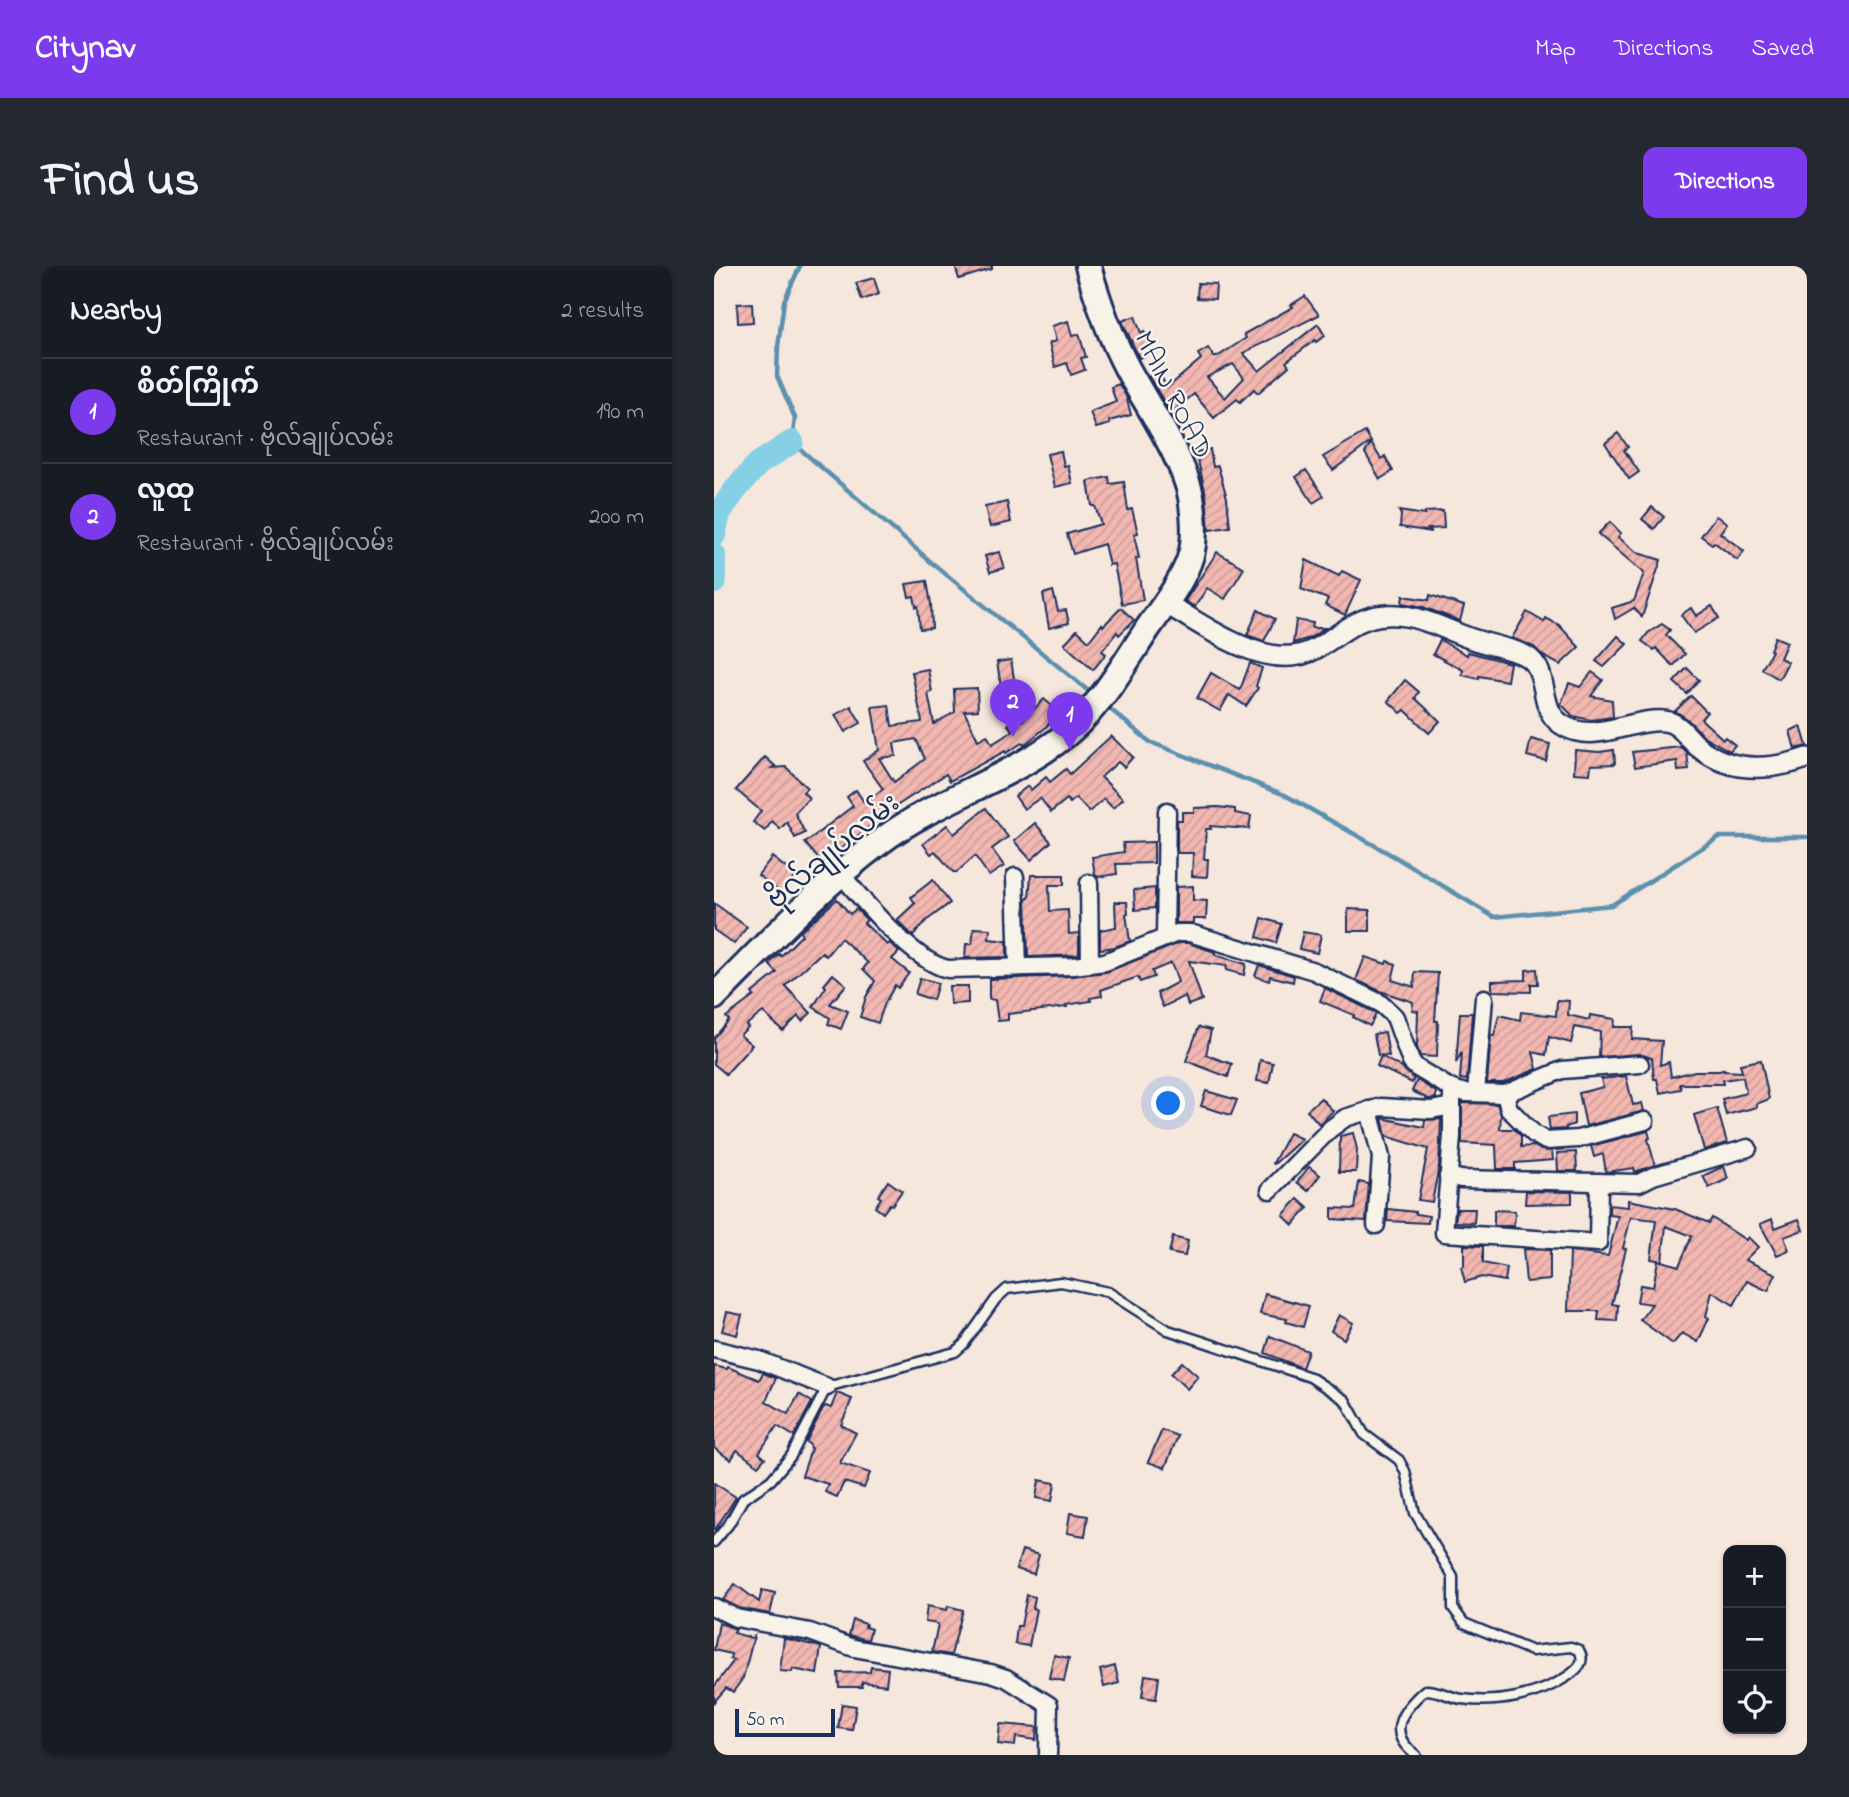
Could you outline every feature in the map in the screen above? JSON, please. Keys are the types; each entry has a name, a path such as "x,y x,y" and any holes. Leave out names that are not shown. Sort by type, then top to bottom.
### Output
{"main road":[{"name":"MAIN ROAD","path":"1088,266 1110,334 1187,481 1194,535 1191,553"},
{"name":"ဗိုလ်‌ချုပ်‌လမ်း","path":"714,997 841,874 907,822 1012,768 1054,744 1075,727 1093,708 1165,603 1187,566 1191,553"}],"street":[{"path":"1165,603 1243,647 1270,655 1303,654 1358,621 1370,617 1414,617 1531,658 1541,673 1551,712 1557,721 1574,731 1598,732 1665,721 1679,727 1711,756 1737,766 1762,768 1807,758"},
{"path":"1165,937 1167,811"},
{"path":"841,874 861,899 930,964 948,969 1105,962 1177,933 1204,935 1314,971 1380,1003 1395,1017 1411,1062 1452,1089 1505,1094 1562,1070 1640,1063"},
{"path":"1016,877 1018,967"},
{"path":"1090,883 1090,964"},
{"path":"1476,1093 1484,998"},
{"path":"1452,1089 1444,1233 1598,1242 1599,1182"},
{"path":"1505,1094 1509,1109 1534,1134 1546,1141 1578,1139 1645,1121"},
{"path":"1270,1190 1330,1129 1345,1118 1381,1107 1431,1110 1452,1106"},
{"path":"1369,1110 1381,1157 1376,1225"},
{"path":"1448,1176 1461,1179 1639,1183 1653,1176 1748,1148"},
{"path":"714,1349 759,1360 827,1387"},
{"path":"714,1607 736,1618 810,1632 854,1648 1006,1678 1049,1704 1048,1755"}],"lane":[{"path":"714,1542 729,1524 743,1499 771,1480 791,1456 827,1387 955,1352 964,1344 996,1299 1007,1289 1062,1282 1108,1292 1168,1330 1310,1377 1335,1392 1345,1400 1364,1434 1399,1460 1405,1471 1415,1513 1453,1577 1453,1608 1464,1623 1532,1651 1571,1647 1579,1650 1583,1656 1576,1670 1551,1687 1497,1700 1459,1699 1434,1690 1425,1690 1406,1708 1400,1722 1399,1735 1416,1755"}],"building":[{"path":"955,266 992,266 992,269 959,279"},
{"path":"874,278 879,294 862,300 856,283"},
{"path":"1198,283 1216,284 1215,299 1197,298"},
{"path":"1305,296 1319,315 1243,353 1259,371 1318,324 1325,336 1316,342 1315,340 1286,362 1289,366 1258,393 1254,389 1240,402 1237,399 1214,418 1194,394 1171,413 1149,377 1159,372 1167,388 1201,359 1198,354 1208,348 1214,357 1217,357 1246,338 1244,334 1293,307 1291,305","holes":["1233,364 1244,378 1225,398 1207,377"]},
{"path":"752,303 753,322 738,323 737,304"},
{"path":"1135,316 1141,333 1144,331 1153,352 1139,358 1122,321"},
{"path":"1068,321 1072,336 1079,334 1086,357 1081,358 1085,370 1071,375 1067,363 1055,367 1049,343 1056,341 1052,326"},
{"path":"1119,384 1126,396 1131,415 1096,428 1090,412 1116,402 1111,387"},
{"path":"1365,432 1371,442 1333,470 1323,457"},
{"path":"1618,433 1628,447 1624,450 1639,472 1629,479 1605,443"},
{"path":"1371,443 1381,459 1385,456 1393,471 1380,479 1365,453"},
{"path":"1210,449 1213,467 1218,466 1227,498 1230,527 1209,530 1206,495 1196,452"},
{"path":"1061,451 1072,483 1055,487 1047,454"},
{"path":"1306,470 1324,496 1313,503 1296,477"},
{"path":"1109,477 1110,484 1124,482 1128,510 1132,509 1138,533 1134,534 1143,600 1122,604 1114,564 1109,565 1104,544 1073,554 1067,534 1101,524 1095,506 1092,506 1088,481"},
{"path":"1007,502 1011,522 990,527 985,507"},
{"path":"1652,507 1664,517 1654,529 1642,519"},
{"path":"1399,511 1425,515 1425,512 1443,511 1444,528 1428,529 1432,532 1400,527"},
{"path":"1716,516 1727,523 1720,533 1744,551 1737,560 1714,542 1712,544 1701,536"},
{"path":"1610,522 1621,533 1618,537 1638,553 1661,560 1642,617 1634,608 1615,619 1612,608 1634,601 1644,573 1598,534"},
{"path":"999,552 1004,568 990,572 985,556"},
{"path":"1217,552 1244,568 1225,599 1207,588 1195,607 1185,601"},
{"path":"1306,560 1339,576 1342,571 1361,580 1345,615 1325,605 1328,599 1301,589"},
{"path":"927,581 932,628 920,629 918,606 916,607 914,596 909,597 906,584"},
{"path":"1053,591 1058,611 1066,610 1069,623 1049,628 1043,594"},
{"path":"1430,595 1464,606 1460,621 1423,607 1402,603 1403,596 1429,600"},
{"path":"1712,606 1719,618 1694,633 1681,615 1691,608 1696,616"},
{"path":"1121,608 1134,620 1119,635 1117,632 1102,651 1106,654 1093,670 1064,644 1077,630 1089,641 1102,624 1103,626"},
{"path":"1258,610 1275,619 1264,641 1247,635"},
{"path":"1527,612 1544,622 1546,618 1559,625 1579,647 1560,665 1543,656 1534,647 1512,638"},
{"path":"1296,620 1313,623 1312,628 1325,628 1310,638 1293,643"},
{"path":"1662,624 1670,630 1666,635 1685,654 1673,666 1656,648 1654,650 1642,641 1648,633"},
{"path":"1618,636 1627,644 1604,667 1596,661"},
{"path":"1775,637 1787,642 1780,658 1788,662 1779,679 1762,669 1772,651 1770,650"},
{"path":"1440,640 1467,655 1468,652 1510,663 1507,681 1462,675 1463,670 1433,654"},
{"path":"1011,660 1016,691 1002,693 997,662"},
{"path":"1250,663 1262,668 1256,686 1258,688 1246,706 1229,695 1220,711 1197,698 1211,673 1240,690"},
{"path":"1687,668 1699,680 1687,694 1674,682"},
{"path":"928,669 932,692 928,693 934,724 955,712 954,689 977,688 978,710 964,711 978,740 987,735 992,744 1013,731 1008,725 1018,716 1022,721 1044,699 1059,712 1024,745 1022,743 1006,753 1005,751 950,781 946,774 898,805 822,863 805,843 853,806 847,797 856,790 864,802 883,789 863,761 879,750 872,707 889,705 892,726 922,722 912,672","holes":["916,739 925,759 894,782 879,758 896,756 894,743"]},
{"path":"1592,672 1603,680 1591,696 1612,700 1613,717 1591,720 1573,716 1561,704 1569,683 1580,687"},
{"path":"1405,680 1419,692 1415,698 1440,721 1429,733 1405,710 1401,713 1388,701"},
{"path":"1691,696 1707,712 1701,719 1723,739 1725,737 1735,745 1730,751 1705,737 1675,711"},
{"path":"851,706 861,723 845,732 835,715"},
{"path":"1801,726 1807,746 1795,749 1790,731"},
{"path":"1111,736 1133,757 1124,767 1118,762 1101,777 1123,799 1113,808 1104,799 1089,812 1076,798 1070,803 1067,799 1051,812 1040,798 1024,809 1015,796 1028,786 1031,790 1046,777 1050,782 1066,769 1070,774"},
{"path":"1531,739 1550,744 1546,761 1527,756"},
{"path":"1681,747 1687,753 1689,770 1678,771 1677,761 1635,767 1632,752"},
{"path":"1575,750 1614,750 1615,764 1591,765 1590,774 1574,773"},
{"path":"765,757 775,766 772,768 786,767 807,788 803,792 809,798 795,813 805,833 795,838 787,822 780,829 772,821 765,831 753,822 761,811 736,790"},
{"path":"986,808 1008,837 992,849 1004,866 989,876 975,856 957,872 953,872 935,851 931,854 923,844 947,825 954,834"},
{"path":"1194,808 1235,809 1235,813 1251,816 1249,829 1210,826 1211,829 1206,829 1204,859 1208,859 1207,877 1192,876 1193,853 1177,853 1177,820 1182,820 1182,812 1194,812"},
{"path":"1035,823 1051,842 1031,860 1014,841"},
{"path":"1154,842 1154,863 1116,864 1117,874 1098,877 1095,874 1092,857 1124,852 1123,843"},
{"path":"772,857 796,876 781,893 758,875"},
{"path":"1031,875 1064,875 1064,885 1049,885 1050,911 1068,910 1069,934 1079,933 1079,955 1028,957 1026,899 1029,898"},
{"path":"933,880 950,903 926,921 913,936 897,920 915,903 911,897"},
{"path":"1193,886 1193,900 1207,901 1206,919 1193,919 1193,923 1176,923 1176,887"},
{"path":"1155,888 1155,908 1135,910 1134,890"},
{"path":"837,899 850,914 856,909 867,920 864,923 887,945 890,943 899,952 892,959 909,973 898,988 895,985 878,1023 860,1017 866,997 875,981 863,969 868,963 841,938 826,956 822,952 785,986 811,1013 802,1021 798,1016 783,1031 763,1012 746,1025 748,1027 740,1035 752,1045 726,1074 714,1064 714,1038 729,1020 726,1017 754,996 752,993 777,973 769,964 779,954 781,956 802,935 800,932"},
{"path":"1115,902 1127,902 1130,941 1100,949 1100,930 1116,927"},
{"path":"714,903 747,927 734,944 714,930"},
{"path":"1348,909 1370,910 1370,931 1348,931"},
{"path":"1262,918 1282,924 1276,943 1257,937"},
{"path":"974,928 990,929 989,939 1007,941 1007,957 965,958 966,944 972,944"},
{"path":"1303,932 1321,935 1317,953 1299,949"},
{"path":"1180,943 1188,943 1246,964 1244,975 1226,970 1227,966 1189,961 1202,1000 1188,1005 1185,996 1163,1007 1157,993 1178,982 1171,963 1152,971 1154,977 1140,982 1138,977 1101,990 1102,996 1090,998 1091,1001 1066,1005 1067,1007 1008,1014 1008,1020 998,1021 995,1000 989,999 989,979 1106,972"},
{"path":"1365,957 1386,964 1387,961 1396,964 1392,980 1414,987 1415,972 1438,973 1435,1021 1438,1021 1437,1057 1420,1056 1417,1047 1418,1011 1412,1010 1413,1002 1356,980"},
{"path":"1259,965 1294,976 1293,982 1270,976 1269,981 1255,976"},
{"path":"1537,969 1538,984 1531,984 1531,992 1492,991 1492,981 1526,980 1526,970"},
{"path":"833,974 846,985 830,1004 848,1011 841,1029 828,1024 830,1018 813,1007"},
{"path":"920,978 938,983 933,1000 915,994"},
{"path":"949,986 968,986 968,1003 950,1004"},
{"path":"1325,988 1374,1012 1376,1014 1370,1026 1353,1017 1354,1015 1320,1001"},
{"path":"1557,1000 1569,1001 1568,1015 1589,1020 1590,1015 1615,1019 1614,1027 1633,1027 1632,1039 1662,1041 1660,1065 1669,1062 1671,1077 1695,1071 1724,1069 1742,1072 1740,1064 1761,1060 1769,1099 1756,1104 1757,1107 1726,1115 1722,1099 1746,1093 1743,1077 1723,1080 1723,1084 1680,1084 1681,1089 1660,1093 1657,1079 1654,1079 1652,1058 1639,1054 1599,1057 1600,1032 1575,1027 1571,1043 1549,1037 1546,1055 1533,1052 1537,1069 1503,1083 1487,1083 1491,1035 1494,1036 1499,1015 1520,1020 1521,1012 1556,1016"},
{"path":"1460,1013 1472,1013 1467,1080 1460,1079 1462,1052 1456,1063"},
{"path":"1199,1027 1211,1030 1206,1055 1232,1064 1228,1077 1186,1061"},
{"path":"1385,1032 1389,1056 1378,1055 1374,1034"},
{"path":"1381,1056 1402,1068 1414,1079 1412,1083 1377,1066"},
{"path":"1260,1060 1273,1063 1269,1083 1257,1081"},
{"path":"1626,1076 1633,1105 1642,1103 1644,1111 1586,1126 1579,1093 1603,1087 1601,1079"},
{"path":"1417,1080 1436,1092 1436,1098 1428,1099 1412,1091"},
{"path":"1206,1091 1237,1100 1231,1115 1201,1106"},
{"path":"1321,1098 1333,1111 1319,1124 1307,1110"},
{"path":"1462,1103 1497,1104 1501,1115 1500,1129 1514,1129 1521,1136 1521,1147 1534,1146 1552,1151 1553,1160 1515,1163 1515,1169 1497,1169 1496,1145 1462,1143"},
{"path":"1717,1108 1727,1143 1704,1150 1694,1115"},
{"path":"1574,1114 1574,1124 1566,1129 1550,1130 1548,1117"},
{"path":"1382,1118 1424,1127 1425,1120 1441,1119 1439,1166 1432,1202 1418,1200 1428,1149 1386,1136"},
{"path":"1648,1131 1655,1165 1635,1172 1634,1168 1606,1172 1603,1154 1594,1157 1591,1146"},
{"path":"1289,1133 1302,1139 1274,1164 1273,1163"},
{"path":"1353,1133 1357,1149 1356,1172 1339,1172 1340,1136"},
{"path":"1576,1152 1577,1171 1558,1171 1557,1153"},
{"path":"1724,1166 1728,1179 1709,1188 1703,1176"},
{"path":"1309,1167 1320,1175 1308,1191 1297,1182"},
{"path":"888,1181 902,1191 883,1213 875,1207 881,1198 878,1196"},
{"path":"1359,1182 1369,1184 1366,1221 1332,1219 1332,1208 1355,1209"},
{"path":"1526,1191 1572,1192 1572,1203 1525,1204"},
{"path":"1298,1199 1308,1208 1293,1225 1283,1215"},
{"path":"1628,1200 1675,1209 1709,1223 1712,1218 1746,1240 1748,1237 1758,1247 1745,1260 1776,1274 1768,1291 1747,1281 1734,1305 1712,1292 1706,1316 1709,1318 1698,1342 1682,1333 1673,1344 1640,1320 1652,1304 1637,1302 1640,1285 1653,1287 1658,1260 1651,1259 1656,1220 1631,1217 1612,1304 1618,1305 1617,1321 1598,1320 1599,1311 1568,1311 1570,1252 1608,1256 1618,1216 1609,1215 1609,1205 1628,1207","holes":["1666,1226 1692,1236 1679,1266 1661,1261"]},
{"path":"1388,1209 1429,1216 1428,1223 1387,1221"},
{"path":"1457,1209 1475,1209 1474,1223 1455,1222"},
{"path":"1494,1210 1515,1211 1514,1226 1494,1226"},
{"path":"1772,1219 1775,1228 1799,1219 1803,1230 1784,1237 1789,1250 1777,1255 1760,1224"},
{"path":"1173,1237 1188,1241 1185,1256 1169,1253"},
{"path":"1464,1245 1483,1246 1483,1263 1507,1268 1505,1281 1482,1277 1465,1282 1461,1267 1464,1266"},
{"path":"1523,1249 1550,1250 1550,1280 1526,1282"},
{"path":"1265,1294 1309,1306 1303,1327 1286,1322 1287,1319 1260,1314"},
{"path":"727,1312 742,1315 737,1335 722,1331"},
{"path":"1339,1315 1353,1323 1344,1339 1331,1331"},
{"path":"1270,1336 1308,1351 1302,1368 1265,1353"},
{"path":"1182,1362 1198,1376 1187,1389 1171,1374"},
{"path":"714,1366 728,1367 759,1380 763,1373 776,1378 766,1401 788,1414 799,1394 812,1402 794,1436 777,1426 759,1453 765,1458 758,1466 737,1450 731,1460 714,1448"},
{"path":"837,1393 852,1399 841,1425 856,1433 840,1463 870,1473 864,1488 844,1482 837,1497 825,1492 828,1484 802,1476 811,1449 806,1442 823,1408 831,1408"},
{"path":"1162,1430 1178,1436 1165,1468 1148,1462"},
{"path":"1039,1480 1055,1483 1052,1501 1036,1498"},
{"path":"714,1483 736,1497 715,1530 714,1529"},
{"path":"1070,1513 1088,1516 1085,1536 1067,1533"},
{"path":"1022,1550 1039,1555 1034,1574 1016,1569"},
{"path":"735,1584 759,1602 762,1590 775,1593 770,1614 739,1608 723,1600"},
{"path":"1027,1595 1035,1597 1033,1609 1036,1609 1029,1646 1015,1644 1017,1626 1021,1626"},
{"path":"927,1606 947,1610 948,1606 963,1610 951,1655 932,1652 938,1624 925,1622"},
{"path":"853,1620 866,1624 865,1627 871,1629 868,1640 849,1635"},
{"path":"719,1623 736,1629 734,1633 751,1638 754,1636 743,1678 733,1692 726,1688 714,1702 714,1687 734,1660 730,1659 731,1654 714,1650"},
{"path":"784,1638 821,1647 817,1674 793,1669 792,1672 780,1671"},
{"path":"1054,1655 1069,1658 1064,1681 1049,1678"},
{"path":"1115,1666 1119,1683 1104,1687 1100,1670"},
{"path":"871,1667 888,1669 886,1685 862,1682 862,1687 839,1687 838,1673 870,1672"},
{"path":"1145,1675 1159,1677 1156,1699 1142,1697"},
{"path":"842,1704 856,1706 852,1730 838,1728"},
{"path":"1000,1724 1037,1727 1036,1740 1016,1737 1015,1746 998,1744"}],"waterway":[{"path":"800,266 784,301 778,347 777,376 795,418 792,442 931,562 1092,694"},
{"path":"714,535 719,513 736,489 758,464 792,442"},
{"path":"714,555 714,582"},
{"path":"1104,704 1150,742 1285,795 1494,917 1612,905 1719,837 1807,837"}],"place":[{"name":"လူထု","path":"1013,737"},
{"name":"စိတ်ကြိုက်","path":"1070,750"}]}
